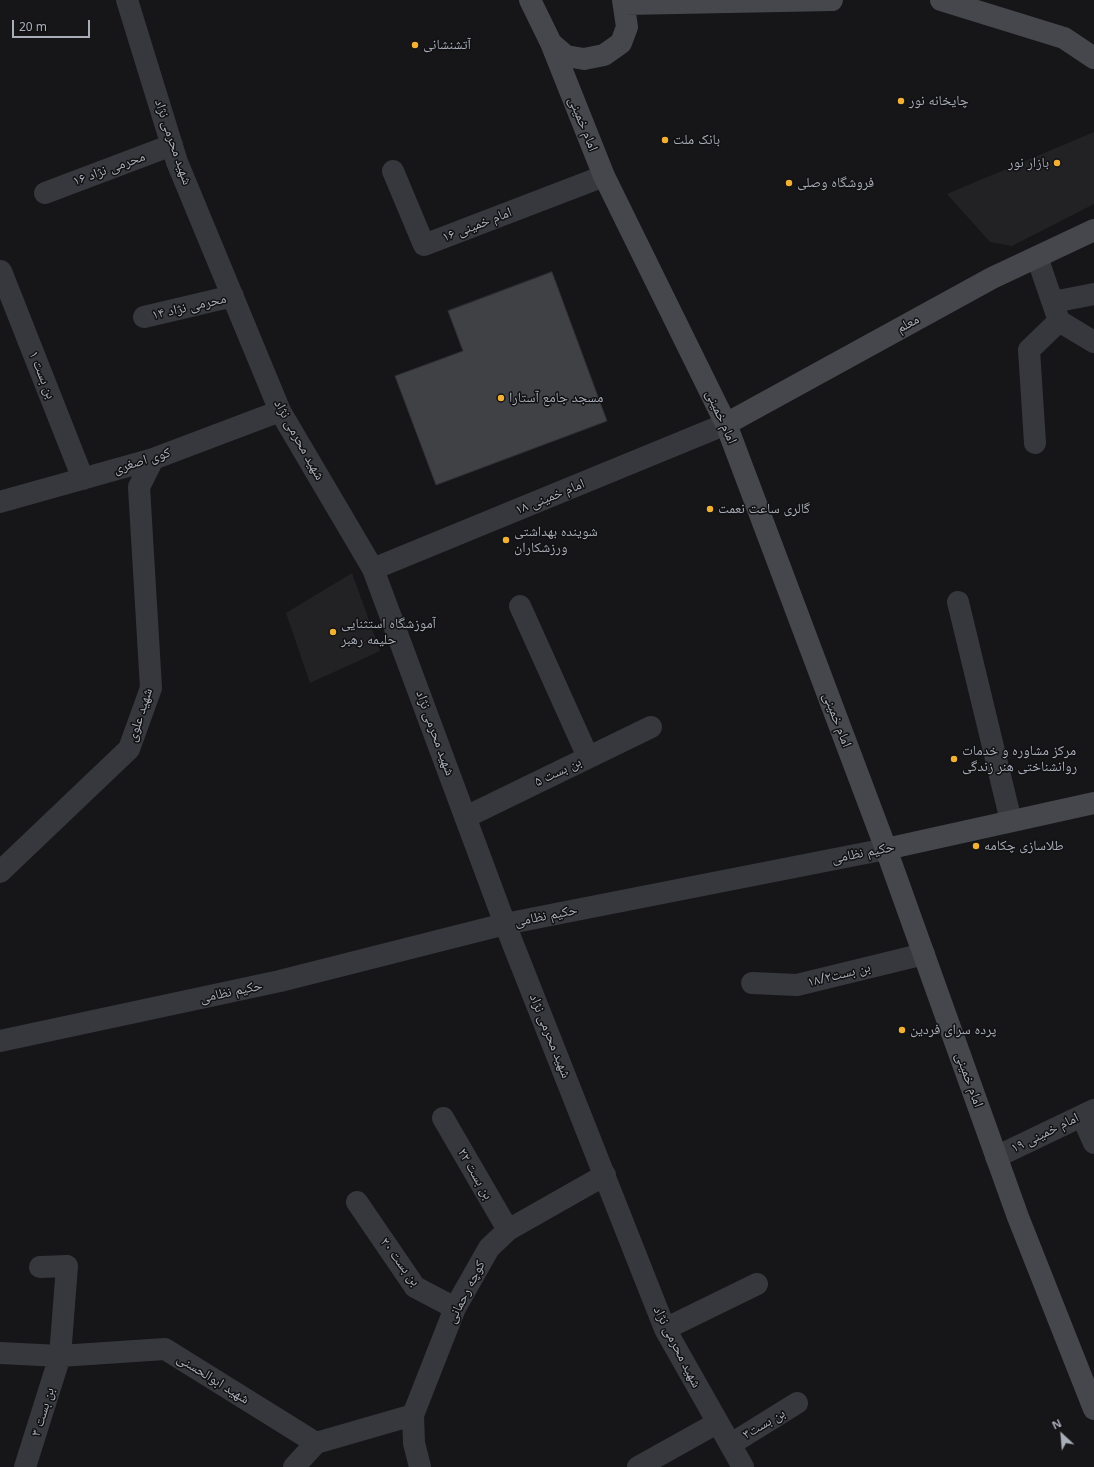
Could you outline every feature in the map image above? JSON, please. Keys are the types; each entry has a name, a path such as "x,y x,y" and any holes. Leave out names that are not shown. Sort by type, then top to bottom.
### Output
{"street":[{"name":"شهید محرمی نژاد","path":"127,0 177,162 280,411 373,569 505,924 665,1329 743,1467"},
{"name":"امام خمینی","path":"530,0 551,42 604,176 726,424 886,849 1018,1217 1094,1409"},
{"path":"551,42 566,56 584,59 604,55 621,43 627,27 624,2 832,0"},
{"path":"941,0 1064,38 1094,58"},
{"name":"محرمی نژاد ۱۶","path":"45,193 172,146"},
{"name":"امام خمینی ۱۶","path":"393,171 424,245 604,176"},
{"name":"معلم","path":"726,424 992,278 1094,230"},
{"path":"1036,257 1056,311 1094,342"},
{"name":"بن بست ۱","path":"1,271 83,479"},
{"path":"1035,443 1029,350 1056,311 1094,294"},
{"name":"محرمی نژاد ۱۴","path":"144,317 233,296"},
{"name":"کوی اصغری","path":"0,502 153,459 280,411"},
{"name":"امام خمینی ۱۸","path":"373,569 726,424"},
{"name":"شهید علوی","path":"0,872 129,749 151,688 139,487 153,459"},
{"path":"958,602 1011,821"},
{"path":"520,606 588,757"},
{"name":"بن بست ۵","path":"466,817 650,727"},
{"name":"حکیم نظامی","path":"0,1042 280,981 505,924 886,849 1094,803"},
{"name":"بن بست۱۸/۲","path":"752,984 797,985 924,954"},
{"path":"1088,1113 1094,1143"},
{"name":"امام خمینی ۱۹","path":"996,1157 1088,1113"},
{"name":"بن بست ۲۲","path":"443,1118 508,1230"},
{"name":"کوچه رحمانی","path":"420,1467 414,1443 413,1415 455,1308 488,1248 508,1230 605,1175"},
{"name":"بن بست ۲۰","path":"357,1202 415,1287 455,1308"},
{"name":"بن بست ۳","path":"25,1467 60,1356 67,1266 40,1267"},
{"path":"665,1329 757,1284"},
{"name":"شهید ابوالحسنی","path":"0,1353 60,1356 166,1349 316,1443"},
{"name":"بن بست۳","path":"730,1444 797,1403"},
{"path":"294,1467 316,1443 413,1415"},
{"path":"638,1467 717,1423"}],"shaded area":[{"name":"بازار نور","path":"1094,132 1094,204 1012,246 990,242 947,194"},
{"name":"آموزشگاه استثنایی حلیمه رهبر","path":"352,573 380,651 310,683 286,613"}],"building":[{"name":"مسجد جامع آستارا","path":"552,272 607,421 436,485 395,376 463,351 448,311"}],"place":[{"name":"آتشنشانی","path":"415,45"},
{"name":"چایخانه نور","path":"901,101"},
{"name":"بانک ملت","path":"665,140"},
{"name":"بازار نور","path":"1057,163"},
{"name":"فروشگاه وصلی","path":"789,183"},
{"name":"مسجد جامع آستارا","path":"501,398"},
{"name":"گالری ساعت نعمت","path":"710,509"},
{"name":"شوینده بهداشتی ورزشکاران","path":"506,540"},
{"name":"آموزشگاه استثنایی حلیمه رهبر","path":"333,632"},
{"name":"مرکز مشاوره و خدمات روانشناختی هنر زندگی","path":"954,759"},
{"name":"طلاسازی چکامه","path":"976,846"},
{"name":"پرده سرای فردین","path":"902,1030"}]}
